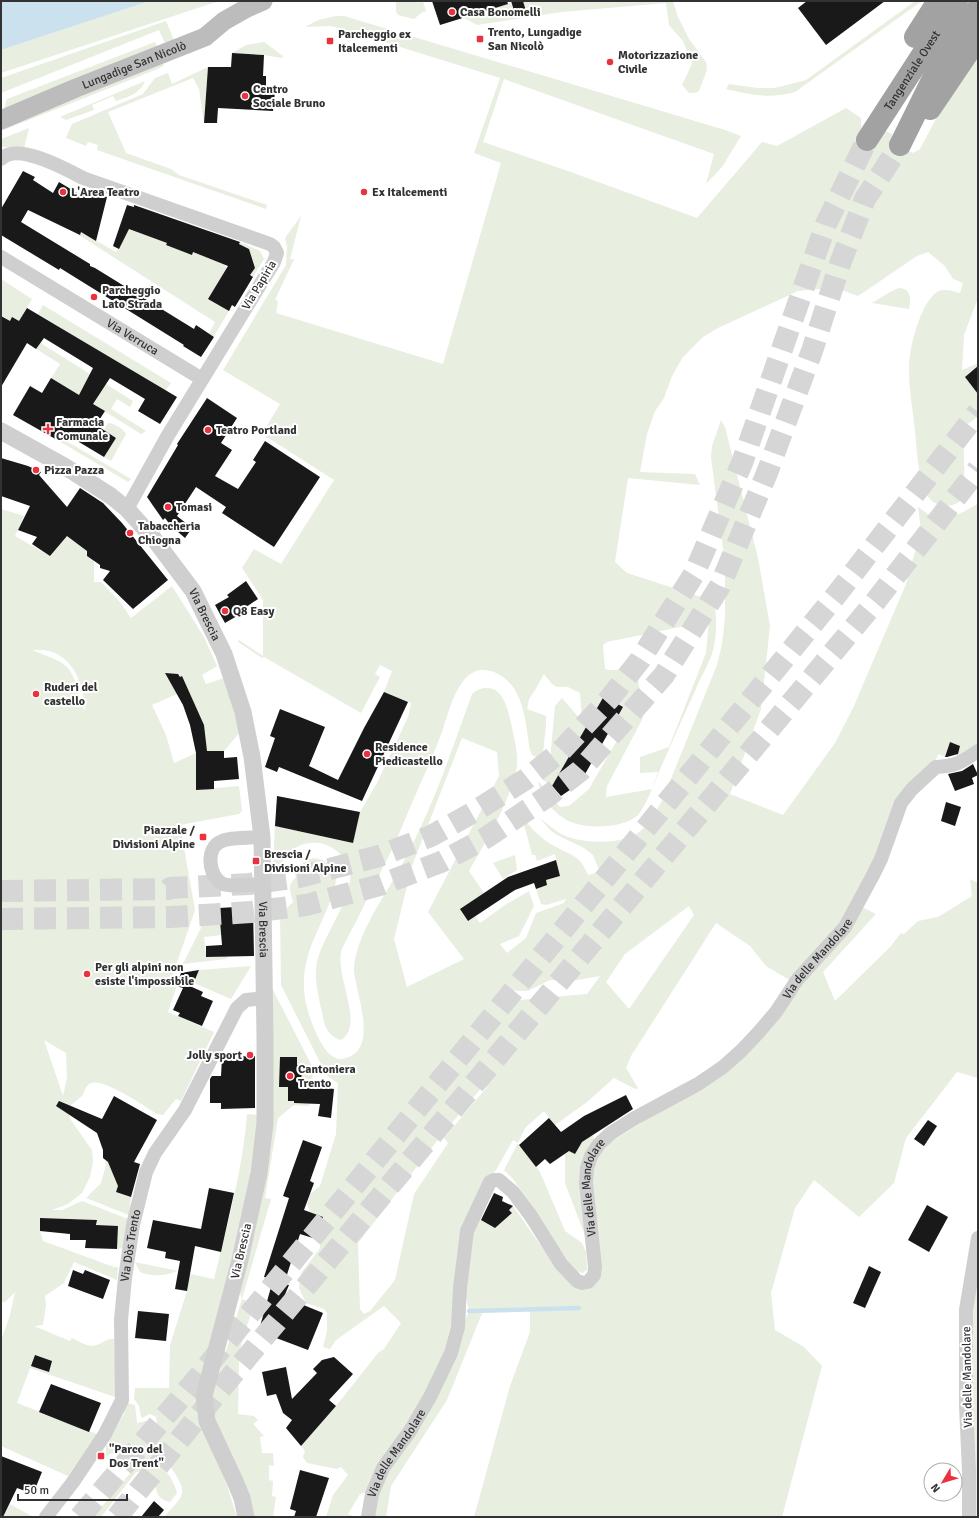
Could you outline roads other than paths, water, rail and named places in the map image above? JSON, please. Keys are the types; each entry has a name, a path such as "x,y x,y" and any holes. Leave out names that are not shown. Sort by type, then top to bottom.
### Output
{"highway":[{"name":"Tangenziale Ovest","path":"938,1 878,99 868,138 957,1"},
{"name":"Tangenziale Ovest","path":"978,8 953,43 938,68 900,144 920,123 978,38"}],"main road":[{"name":"Lungadige San Nicolò","path":"1,120 76,88 205,37 224,21 263,1"}],"street":[{"name":"Via Papiria","path":"1,160 9,154 27,154 52,163 83,178 270,244 274,247 277,256 274,262 167,437 127,509"},
{"name":"Via Verruca","path":"1,257 202,379"},
{"name":"Via Brescia","path":"1,431 82,477 111,496 127,509 154,539 192,592 224,654 243,712 252,757 262,837 264,884 265,1123 259,1173 240,1260 204,1396 207,1422 242,1498 246,1517"},
{"name":"Via delle Mandolare","path":"368,1517 372,1494 383,1468 410,1430 430,1397 451,1353 458,1327 462,1275 468,1231 490,1182 499,1180 513,1192 531,1216 561,1264 577,1281 583,1283 588,1282 594,1275 595,1267 586,1175 591,1156 599,1144 611,1133 635,1118 698,1084 723,1067 742,1051 776,1012 797,980 845,927 881,859 896,816 906,796 936,767 958,764 978,751"},
{"path":"262,837 222,840 214,848 211,855 211,870 214,877 225,885 264,884"},
{"name":"Via Dòs Trento","path":"46,1517 73,1482 104,1434 122,1400 121,1320 133,1224 146,1172 155,1153 185,1110 237,1008 246,1000 265,998"},
{"name":"Via delle Mandolare","path":"969,1517 969,1471 966,1406 966,1310 978,1238"}],"water":[{"path":"1,1 150,1 1,50"}],"waterway":[{"path":"469,1311 579,1308"}],"tunnel":[{"path":"1,891 169,889 249,884 299,877 379,856 431,836 472,813 526,779 560,752 610,698 640,660 694,574 742,463 826,224 867,140"},
{"path":"1,919 170,917 251,912 306,905 380,885 441,862 487,837 548,796 580,771 664,675 720,586 767,473 812,351 841,261 865,199 900,145"},
{"path":"80,1517 195,1381 837,594 978,412"},
{"path":"117,1517 219,1391 875,602 978,469"}],"place":[{"name":"Casa Bonomelli","path":"452,12"},
{"name":"Trento, Lungadige San Nicolò","path":"480,39"},
{"name":"Parcheggio ex Italcementi","path":"330,41"},
{"name":"Motorizzazione Civile","path":"610,62"},
{"name":"Centro Sociale Bruno","path":"245,96"},
{"name":"L'Area Teatro","path":"63,192"},
{"name":"Ex Italcementi","path":"364,192"},
{"name":"Parcheggio Lato Strada","path":"94,297"},
{"name":"Farmacia Comunale","path":"48,429"},
{"name":"Teatro Portland","path":"208,430"},
{"name":"Pizza Pazza","path":"36,470"},
{"name":"Tomasi","path":"168,507"},
{"name":"Tabaccheria Chiogna","path":"130,533"},
{"name":"Q8 Easy","path":"225,611"},
{"name":"Ruderi del castello","path":"36,694"},
{"name":"Residence Piedicastello","path":"367,754"},
{"name":"Piazzale / Divisioni Alpine","path":"203,837"},
{"name":"Brescia / Divisioni Alpine","path":"256,861"},
{"name":"Per gli alpini non esiste l'impossibile","path":"87,974"},
{"name":"Jolly sport","path":"250,1055"},
{"name":"Cantoniera Trento","path":"290,1076"},
{"name":"\"Parco del Dos Trent\"","path":"101,1456"}]}
